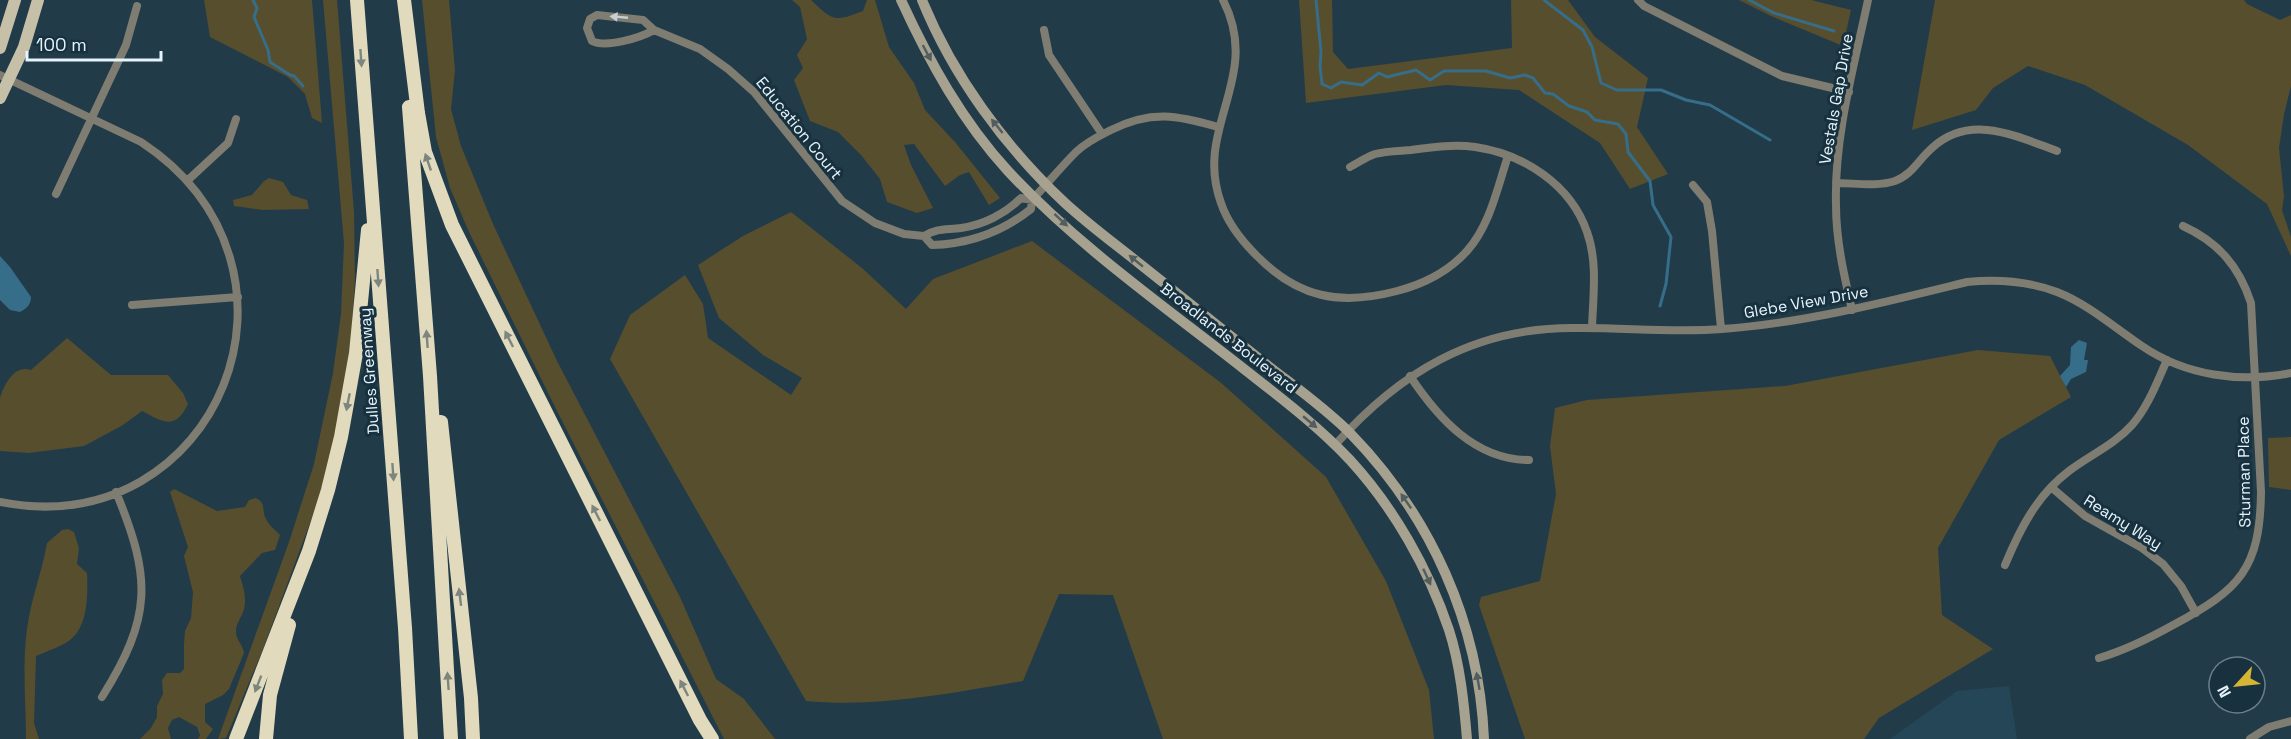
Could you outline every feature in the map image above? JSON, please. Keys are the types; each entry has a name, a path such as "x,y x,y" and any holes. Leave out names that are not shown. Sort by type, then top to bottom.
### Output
{"highway":[{"name":"Dulles Greenway","path":"357,0 405,628 411,739"},
{"path":"402,0 430,376 451,739"},
{"path":"402,0 425,152 452,225 700,720 712,739"},
{"path":"266,739 270,695 331,479 350,391 362,306 372,198"},
{"path":"430,376 441,414 471,698 473,739"},
{"path":"236,739 309,551"}],"main road":[{"path":"0,48 15,0"},
{"path":"0,98 5,77 24,47 38,0"},
{"name":"Broadlands Boulevard","path":"901,0 937,71 969,121 1008,171 1033,198 1298,412 1335,445 1379,496 1397,522 1426,576 1449,631 1455,655 1467,738"},
{"name":"Broadlands Boulevard","path":"922,0 938,33 978,102 1047,185 1080,216 1305,394 1348,431 1392,481 1428,535 1445,569 1471,646 1482,705 1484,739"}],"street":[{"path":"1223,0 1232,22 1236,55 1232,87 1218,127 1214,152 1215,183 1225,213 1237,234 1265,264 1285,280 1307,291 1333,298 1362,299 1419,284 1448,268 1468,250 1483,227 1491,210 1508,156"},
{"path":"1638,0 1644,6 1768,70 1797,81 1849,92"},
{"name":"Vestals Gap Drive","path":"1852,310 1837,236 1836,183 1838,152 1868,0"},
{"path":"56,194 126,45 137,6"},
{"name":"Education Court","path":"654,30 642,37 601,44 592,41 587,28 590,19 597,15 643,20 654,30 700,49 745,82 772,112 842,201 859,214 887,229 924,236"},
{"path":"1044,30 1049,55 1102,134"},
{"path":"0,502 27,506 65,506 87,501 116,492 144,478 174,456 208,415 222,388 232,358 237,327 238,297 233,265 223,235 207,206 188,180 159,154 141,142 5,77"},
{"path":"1033,198 1021,198 1002,213 974,226 933,230 924,236 932,245 951,245 980,238 1021,218 1032,209 1033,198 1077,151 1102,134 1126,123 1156,116 1186,118 1218,127"},
{"path":"188,180 228,143 236,120"},
{"path":"1836,183 1882,184 1893,182 1911,172 1925,154 1940,141 1958,132 1971,129 1998,130 2057,151"},
{"path":"1350,167 1375,154 1440,146 1475,147 1508,156 1540,172 1565,193 1582,218 1588,234 1594,265 1592,328"},
{"path":"1693,185 1707,202 1709,212 1721,329"},
{"name":"Sturman Place","path":"2100,658 2142,642 2214,603 2238,580 2253,556 2258,540 2261,492 2253,316 2243,282 2232,262 2204,236 2183,226"},
{"name":"Glebe View Drive","path":"1335,445 1378,401 1410,376 1455,352 1505,335 1538,329 1674,331 1721,329 1785,322 1852,310 1967,282 1986,280 2022,282 2041,286 2070,298 2145,348 2167,360 2204,373 2256,378 2291,373"},
{"path":"132,305 238,297"},
{"path":"2005,564 2029,515 2051,487 2083,461 2110,445 2134,423 2167,360"},
{"path":"1410,376 1429,404 1467,439 1484,450 1510,460 1529,460"},
{"name":"Reamy Way","path":"2051,487 2085,516 2142,548 2163,564 2181,586 2196,613"},
{"path":"102,697 130,649 142,594 134,535 116,492"},
{"path":"2250,739 2269,727 2291,721"}],"shaded area":[{"path":"204,0 312,0 322,123 312,118 305,94 288,77 210,37"},
{"path":"323,0 337,0 354,212 355,280 351,338 341,408 323,488 263,649 226,738 218,739 289,542 314,464 333,373 341,314 344,243"},
{"path":"422,0 449,0 455,70 451,109 461,146 493,224 557,361 680,597 716,679 744,699 775,739 724,739 557,411 469,232 450,188 436,137"},
{"path":"792,0 811,0 829,16 840,18 863,11 867,0 875,0 889,47 914,83 925,110 955,142 1000,198 989,205 969,172 960,175 945,186 914,144 904,145 911,165 933,208 917,213 887,202 880,179 861,155 838,132 810,121 794,80 803,68 797,55 807,39 800,7"},
{"path":"1299,0 1332,0 1333,52 1348,69 1512,48 1511,0 1568,0 1595,37 1648,78 1637,127 1668,174 1630,189 1600,143 1519,90 1446,85 1306,103"},
{"path":"1739,0 1811,0 1851,10 1843,46 1771,16"},
{"path":"1935,0 2244,0 2247,4 2280,20 2291,15 2291,86 2279,148 2284,196 2282,210 2291,237 2291,256 2267,204 2188,145 2085,85 2028,66 1993,88 1976,110 1912,130"},
{"path":"269,178 283,182 291,195 307,200 309,209 263,210 234,206 233,200 252,195"},
{"path":"791,212 862,268 906,309 933,279 1032,241 1220,382 1326,477 1386,581 1429,690 1434,739 1163,739 1113,595 1059,594 1023,681 888,701 833,703 806,701 610,359 630,315 685,275 703,304 708,338 791,395 802,378 763,355 719,318 698,265 743,236"},
{"path":"0,256 31,297 28,306 20,312 10,310 0,300"},
{"path":"67,338 111,375 168,375 183,393 188,404 183,413 168,422 142,411 123,425 84,446 29,453 0,451 0,398 7,381 20,370 31,370"},
{"path":"2079,340 2087,343 2084,360 2088,360 2086,372 2071,379 2066,387 2060,376 2070,365 2071,347"},
{"path":"1978,350 2050,356 2071,397 1999,440 1938,548 1942,615 1993,649 1879,718 1864,739 1525,739 1479,605 1481,597 1540,581 1556,494 1550,446 1555,408 1587,400 1785,386"},
{"path":"2291,437 2291,490 2269,487 2268,438"},
{"path":"174,489 217,511 245,507 249,500 256,498 263,505 267,521 280,535 275,550 262,553 240,576 245,605 236,631 244,653 229,689 223,695 205,704 205,722 213,729 206,739 198,739 200,735 197,727 179,717 172,720 168,728 171,739 140,739 151,728 157,717 157,706 163,694 162,680 167,673 180,673 184,669 185,631 191,618 193,592 184,556 188,547 170,492"},
{"path":"68,529 74,532 79,548 77,564 87,573 86,610 80,627 70,640 36,656 34,723 39,739 26,739 25,656 29,618 47,543 62,530"},
{"path":"2009,686 2017,739 1890,739 1957,691"}],"waterway":[{"path":"253,0 257,8 254,17 268,50 270,62 294,76 303,86"},
{"path":"1316,0 1322,84 1331,88 1341,82 1362,85 1379,73 1387,77 1416,70 1430,80 1444,71 1486,71 1510,78 1525,75 1533,78 1545,93 1553,94 1569,106 1587,112 1595,120 1618,124 1626,134 1628,152 1650,181 1653,205 1671,237 1666,284 1660,306"},
{"path":"1544,0 1583,30 1592,47 1601,83 1617,90 1661,90 1686,100 1710,105 1770,140"},
{"path":"1749,0 1774,13 1834,31"}]}
